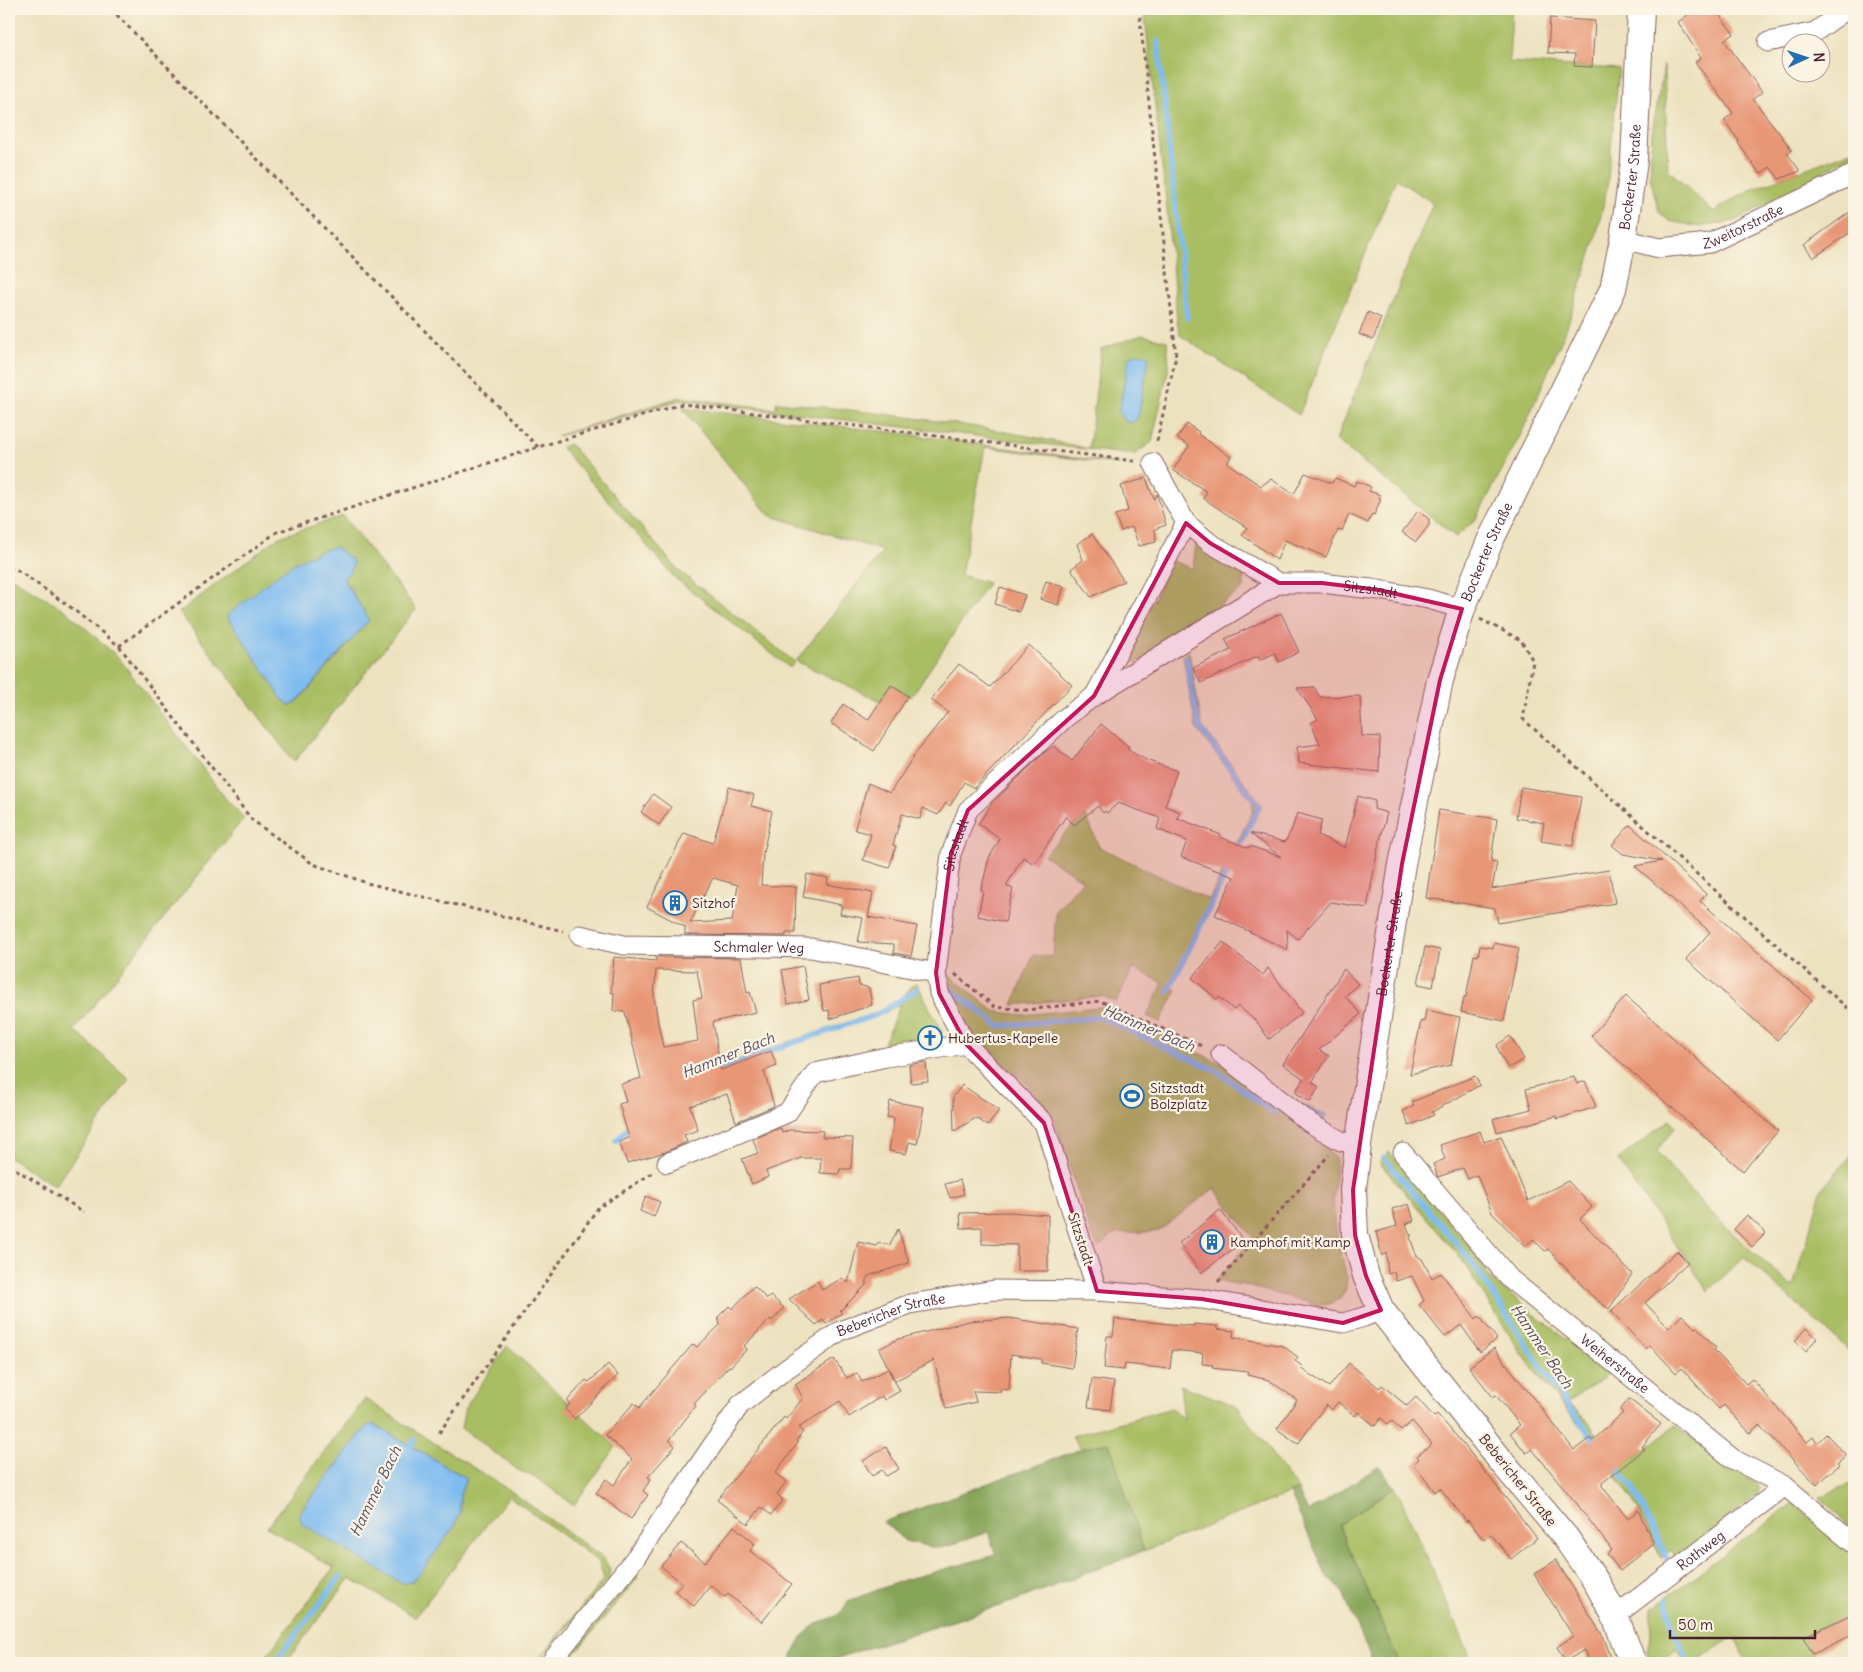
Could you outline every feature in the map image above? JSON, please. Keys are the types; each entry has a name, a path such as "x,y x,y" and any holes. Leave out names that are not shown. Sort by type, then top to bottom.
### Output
{"street":[{"name":"Bockerter Straße","path":"1364,1110 1402,864 1440,680 1462,610 1490,541 1613,289 1624,239 1634,161 1641,9"},
{"path":"1768,42 1816,32 1848,9"},
{"name":"Zweitorstraße","path":"1624,239 1659,248 1710,242 1854,174"},
{"path":"1152,463 1186,523 1210,543 1279,583"},
{"name":"Sitzstadt","path":"1094,696 1186,523"},
{"name":"Sitzstadt","path":"1097,1291 1044,1123 966,1044 939,993 936,974 951,854 968,810 1065,718 1094,696 1279,583 1322,583 1379,590 1428,599 1462,610"},
{"name":"Schmaler Weg","path":"580,935 624,945 811,948 936,974"},
{"path":"667,1163 787,1113 815,1072 886,1057 966,1044"},
{"path":"1221,1054 1310,1124 1350,1143"},
{"name":"Bebericher Straße","path":"1364,1110 1350,1143 1355,1235 1366,1276 1381,1310 1502,1462 1566,1538 1597,1583 1615,1616 1633,1663"},
{"name":"Weiherstraße","path":"1403,1153 1510,1279 1733,1459 1785,1486 1854,1544"},
{"name":"Bebericher Straße","path":"550,1663 636,1557 740,1405 840,1331 910,1304 994,1290 1097,1291 1202,1300 1343,1323 1381,1310"},
{"name":"Rothweg","path":"1615,1616 1785,1486"}],"path":[{"path":"111,9 538,447"},
{"path":"119,646 277,532 538,447 682,404 1152,463 1176,356 1139,9"},
{"path":"9,567 17,570 69,606 119,646 252,820 313,864 367,883 580,935"},
{"path":"1462,610 1521,640 1533,661 1523,719 1854,1014"},
{"path":"936,974 951,972 995,1007 1026,1010 1100,1001 1221,1054"},
{"path":"1202,1300 1350,1143"},
{"path":"439,1433 598,1208 667,1163"},
{"path":"9,1165 84,1212"}],"highlighted area":[{"path":"1186,523 1210,543 1279,583 1322,583 1379,590 1462,609 1440,680 1402,864 1353,1190 1355,1235 1366,1276 1381,1310 1343,1323 1202,1299 1097,1291 1044,1123 966,1044 939,993 936,973 951,854 968,810 1094,696"}],"green space":[{"path":"1144,9 1512,9 1509,62 1619,69 1607,188 1595,241 1566,330 1522,432 1476,519 1456,537 1336,440 1433,203 1396,179 1299,415 1180,335"},
{"path":"1664,65 1668,169 1713,212 1748,191 1854,150 1854,154 1735,221 1700,227 1669,221 1659,212 1650,177 1652,133"},
{"path":"1142,335 1167,341 1169,366 1152,442 1134,455 680,400 557,436 680,397 775,409 777,402 895,415 973,426 1089,449 1101,349"},
{"path":"682,408 899,433 1133,466 985,447 961,575 988,583 911,697 891,685 880,701 796,661 883,551 769,515"},
{"path":"570,444 679,571 795,662 790,668 675,578 561,447"},
{"path":"343,516 416,609 294,762 179,612 279,537","holes":["336,547 349,573 343,578 369,620 296,704 289,705"]},
{"path":"1196,543 1244,572 1244,588 1137,663 1126,657 1172,561 1193,569"},
{"path":"9,576 66,611 118,657 226,799 244,818 74,1030 129,1079 55,1186 9,1157"},
{"path":"1189,652 1202,726 1262,805 1172,988 1177,990 1160,1022 1147,1016 1163,983 1133,968 1116,1002 1102,996 1013,1005 1033,955 1053,957 1056,911 1083,880 1044,855 1073,825 1086,816 1099,847 1209,900 1253,811 1252,801 1196,728 1183,656"},
{"path":"949,975 994,1011 1022,1015 1101,1007 1222,1064 1319,1140 1336,1159 1333,1204 1338,1244 1347,1278 1346,1289 1340,1299 1330,1304 1319,1305 1244,1285 1216,1281 1253,1238 1214,1188 1159,1231 1113,1234 1099,1248 1090,1230 1054,1117 1028,1085 976,1040 955,1002"},
{"path":"916,982 942,1032 938,1042 884,1051 883,1046 900,1004 876,1017 738,1063 654,1101 616,1143 614,1141 652,1100 704,1075 759,1052 875,1013 903,996"},
{"path":"1301,1104 1327,1115 1324,1122 1298,1107"},
{"path":"1669,1120 1675,1127 1657,1151 1688,1188 1721,1222 1793,1287 1822,1188 1854,1153 1854,1355 1744,1257 1708,1291 1618,1160"},
{"path":"1389,1152 1475,1253 1489,1278 1609,1373 1568,1402 1588,1422 1622,1467 1675,1426 1759,1486 1758,1494 1700,1540 1675,1556 1671,1550 1661,1558 1638,1509 1595,1443 1546,1386 1520,1351 1463,1261 1379,1162"},
{"path":"507,1346 616,1447 574,1505 538,1479 518,1470 461,1428 465,1408"},
{"path":"1180,1385 1237,1406 1298,1490 1144,1551 1109,1442 1081,1449 1072,1436 1172,1408 1184,1420"},
{"path":"365,1399 512,1492 603,1558 610,1569 609,1579 536,1663 604,1579 599,1562 509,1496 415,1617 350,1578 285,1663 261,1663 334,1568 267,1527","holes":["373,1424 466,1478 460,1495 299,1513 367,1426"]},
{"path":"1109,1442 1144,1551 1012,1602 840,1657 835,1663 790,1663 798,1644 805,1634 818,1623 840,1613 848,1601 904,1580 996,1555 988,1532 945,1547 936,1548 905,1541 883,1522 1081,1449"},
{"path":"1379,1466 1394,1487 1339,1525 1399,1663 1373,1663 1343,1593 1327,1577 1290,1493 1298,1490 1308,1512"},
{"path":"1854,1482 1854,1530 1819,1497"},
{"path":"1394,1487 1402,1501 1473,1663 1399,1663 1339,1524"},
{"path":"1793,1503 1854,1554 1854,1613 1803,1637 1818,1663 1746,1663 1735,1636 1696,1661 1697,1663 1685,1663 1678,1650 1655,1663 1651,1663 1648,1653 1652,1608"},
{"path":"635,1574 638,1577 567,1663 565,1663"}],"water":[{"path":"1138,353 1149,357 1138,418 1131,423 1124,421 1119,412 1129,357"},
{"path":"336,547 354,562 349,573 343,579 369,620 295,704 289,705 282,699 227,616 291,565 320,551"},
{"path":"373,1424 466,1478 460,1495 460,1513 456,1524 419,1575 411,1582 403,1583 396,1580 302,1524 299,1513 367,1426"}],"building":[{"path":"1696,9 1715,9 1734,34 1724,40 1762,92 1753,99 1792,150 1787,153 1800,171 1779,179 1770,167 1760,174 1738,143 1739,141 1724,120 1733,113 1695,62 1701,58 1678,22"},
{"path":"1550,18 1595,21 1592,67 1574,66 1575,54 1548,53"},
{"path":"1854,209 1854,230 1813,258 1804,245"},
{"path":"1368,312 1381,318 1373,340 1359,334"},
{"path":"1187,424 1231,457 1227,463 1261,486 1271,479 1294,494 1305,473 1332,483 1335,478 1354,486 1357,481 1371,487 1369,491 1380,495 1379,498 1381,499 1368,523 1349,514 1342,531 1338,530 1326,557 1285,540 1277,560 1242,535 1247,528 1203,498 1207,492 1173,470 1189,446 1177,438"},
{"path":"1146,478 1154,499 1157,494 1166,525 1155,529 1156,542 1139,546 1132,527 1121,531 1115,515 1128,511 1121,486"},
{"path":"1418,511 1429,519 1429,525 1416,542 1402,532"},
{"path":"1092,534 1124,581 1091,597 1071,569 1083,560 1077,544"},
{"path":"1046,581 1064,587 1058,605 1040,599"},
{"path":"1000,587 1025,595 1019,612 995,604"},
{"path":"1281,613 1299,652 1279,662 1275,653 1260,660 1258,656 1201,683 1193,668 1231,650 1225,639"},
{"path":"1029,645 1072,685 974,788 964,782 950,806 946,803 938,815 923,808 920,819 902,814 893,845 896,846 889,868 863,860 871,834 856,830 855,828 868,783 890,793 917,751 948,712 931,700 945,681 959,664 990,687"},
{"path":"891,685 908,696 874,751 831,723 843,704 868,720"},
{"path":"1314,687 1320,697 1360,696 1362,736 1380,737 1379,772 1299,763 1297,747 1320,744 1311,723 1318,719 1297,688"},
{"path":"1101,724 1129,747 1128,750 1146,760 1177,771 1165,806 1180,812 1177,818 1249,848 1250,846 1281,857 1250,833 1285,842 1297,813 1322,820 1318,835 1345,848 1358,796 1375,801 1374,809 1387,813 1378,848 1367,908 1331,902 1298,939 1287,930 1288,950 1215,915 1234,877 1181,857 1187,841 1157,829 1160,818 1118,803 1107,813 1105,811 1103,813 1098,806 1074,825 1066,816 1034,864 1023,857 1006,886 1013,889 1005,922 978,916 983,891 981,890 989,858 1000,839 978,824 992,803 1045,752 1054,746 1072,761"},
{"path":"729,787 754,795 751,806 772,811 763,854 761,885 796,887 795,933 786,933 786,936 685,935 685,927 647,907 684,833 713,843","holes":["713,878 738,885 732,921 690,923"]},
{"path":"1521,787 1581,797 1573,846 1541,841 1544,823 1516,818"},
{"path":"653,794 671,807 659,825 641,812"},
{"path":"1439,810 1497,819 1491,861 1497,862 1492,889 1609,870 1615,903 1498,923 1495,908 1426,898"},
{"path":"1630,825 1706,894 1700,901 1812,1000 1777,1040 1686,959 1710,932 1635,866 1662,861 1623,854 1612,845"},
{"path":"807,874 828,878 827,884 873,893 868,917 917,926 911,956 894,953 894,944 858,942 863,918 840,914 842,905 803,897"},
{"path":"1223,942 1263,975 1268,968 1302,1013 1269,1039 1257,1022 1238,1006 1234,1010 1219,997 1217,999 1192,978"},
{"path":"1494,943 1519,948 1504,1021 1461,1012 1464,997 1466,997 1474,955 1478,956 1480,946 1493,948"},
{"path":"1425,947 1440,950 1433,987 1418,984"},
{"path":"614,957 656,961 656,957 741,958 747,993 750,992 756,1012 713,1022 721,1070 771,1051 777,1066 764,1071 774,1106 736,1122 727,1094 690,1106 698,1130 684,1135 687,1142 665,1152 627,1163 619,1142 629,1138 619,1104 626,1102 621,1084 641,1078 625,1012 613,1011 614,993 611,992","holes":["656,970 697,971 702,998 693,1000 698,1041 663,1047 654,996"]},
{"path":"803,966 809,1000 788,1004 782,970"},
{"path":"1344,969 1358,984 1345,996 1361,1014 1319,1050 1329,1056 1312,1082 1319,1087 1310,1102 1295,1092 1304,1079 1283,1064"},
{"path":"858,978 859,985 869,988 872,1005 830,1019 829,1010 824,1011 819,985"},
{"path":"1626,996 1778,1131 1743,1171 1591,1036"},
{"path":"1426,1010 1460,1017 1451,1065 1410,1074 1421,1021 1424,1022"},
{"path":"1510,1036 1524,1059 1508,1068 1497,1045"},
{"path":"926,1062 928,1081 911,1083 909,1065"},
{"path":"1475,1076 1480,1085 1432,1112 1434,1115 1409,1126 1403,1111 1414,1106 1412,1102"},
{"path":"1574,1077 1577,1084 1585,1081 1596,1107 1557,1119 1557,1116 1497,1132 1493,1119 1531,1109 1526,1089"},
{"path":"962,1085 999,1110 988,1126 976,1118 954,1131 953,1097"},
{"path":"890,1101 924,1107 917,1144 909,1142 906,1154 889,1151 894,1118 887,1117"},
{"path":"781,1128 782,1133 789,1130 823,1131 822,1137 853,1138 851,1169 840,1169 839,1174 820,1173 821,1158 801,1158 766,1171 768,1177 752,1184 742,1159 758,1153 753,1139"},
{"path":"1480,1131 1484,1142 1501,1136 1528,1201 1568,1181 1592,1207 1580,1219 1632,1274 1609,1309 1593,1297 1548,1249 1545,1251 1533,1239 1525,1247 1492,1213 1477,1175 1468,1179 1463,1168 1438,1177 1433,1164 1445,1159 1440,1145"},
{"path":"960,1180 964,1194 950,1198 945,1184"},
{"path":"646,1196 660,1202 654,1217 640,1211"},
{"path":"1409,1204 1414,1221 1406,1224 1410,1235 1412,1235 1410,1237 1416,1255 1422,1259 1432,1278 1441,1273 1476,1319 1479,1316 1497,1339 1480,1352 1461,1325 1445,1337 1419,1305 1424,1301 1412,1276 1396,1281 1394,1272 1388,1274 1386,1253 1382,1256 1376,1232 1397,1226 1392,1209"},
{"name":"Kamphof mit Kamp","path":"1220,1210 1244,1241 1201,1273 1179,1243"},
{"path":"1010,1212 1048,1215 1048,1271 1017,1271 1017,1245 982,1244 982,1227 961,1228 960,1213"},
{"path":"1747,1215 1766,1233 1752,1247 1734,1229"},
{"path":"898,1229 909,1263 868,1276 866,1285 840,1311 842,1313 826,1324 823,1320 816,1325 789,1299 818,1281 822,1290 842,1278 848,1283 858,1242 877,1246 878,1243 890,1245"},
{"path":"1677,1251 1688,1262 1645,1303 1669,1328 1682,1315 1695,1328 1697,1327 1716,1348 1714,1350 1746,1384 1752,1379 1807,1442 1813,1437 1817,1443 1826,1434 1846,1455 1837,1463 1839,1465 1817,1485 1759,1425 1750,1433 1724,1405 1719,1409 1681,1368 1676,1373 1650,1345 1646,1349 1611,1311"},
{"path":"754,1286 767,1299 771,1296 784,1308 772,1321 770,1319 744,1346 747,1349 694,1404 696,1406 669,1440 675,1446 648,1477 651,1479 643,1491 648,1495 631,1519 596,1493 606,1479 614,1485 632,1459 605,1435 634,1403 639,1408 693,1344 697,1347 720,1325 718,1317 729,1306 732,1309"},
{"path":"1009,1318 1078,1329 1072,1368 1041,1363 1041,1359 1011,1354 1009,1390 1000,1389 1001,1392 973,1391 976,1402 946,1409 934,1360 895,1381 879,1349 898,1339 969,1321"},
{"path":"1115,1319 1194,1326 1194,1324 1217,1326 1217,1329 1234,1331 1233,1337 1283,1346 1298,1357 1295,1361 1302,1366 1300,1368 1329,1387 1349,1363 1379,1388 1382,1385 1407,1406 1416,1397 1434,1417 1437,1414 1465,1446 1537,1538 1511,1559 1491,1534 1484,1540 1440,1488 1435,1492 1413,1464 1419,1459 1417,1456 1432,1444 1412,1421 1401,1431 1392,1421 1388,1424 1381,1418 1375,1426 1358,1412 1355,1416 1338,1402 1331,1410 1326,1405 1298,1444 1277,1429 1297,1400 1269,1380 1247,1375 1248,1372 1212,1368 1213,1365 1202,1364 1203,1353 1172,1350 1170,1369 1125,1364 1124,1370 1104,1368 1107,1336 1113,1336"},
{"path":"1806,1328 1817,1338 1806,1351 1795,1341"},
{"path":"1494,1348 1574,1450 1590,1438 1592,1441 1623,1413 1620,1410 1629,1399 1661,1424 1642,1447 1645,1449 1602,1483 1602,1486 1628,1519 1638,1510 1654,1544 1620,1571 1607,1554 1612,1550 1577,1504 1532,1449 1526,1453 1510,1433 1520,1425 1496,1395 1493,1397 1469,1367"},
{"path":"834,1359 847,1378 857,1373 862,1382 888,1369 900,1391 884,1400 882,1396 849,1417 840,1401 798,1428 803,1432 796,1441 798,1443 775,1473 786,1482 777,1494 783,1500 771,1515 761,1507 748,1524 717,1500 784,1417 786,1419 803,1398 795,1384"},
{"path":"608,1364 618,1375 575,1419 565,1409 570,1404 567,1401 586,1380 589,1382"},
{"path":"1092,1379 1114,1382 1110,1410 1088,1407"},
{"path":"886,1447 899,1469 886,1476 882,1470 872,1476 863,1461"},
{"path":"734,1526 755,1544 750,1551 792,1584 762,1622 728,1594 725,1597 711,1585 694,1606 675,1591 682,1583 661,1566 681,1543 705,1562"},
{"path":"1556,1560 1604,1638 1613,1663 1589,1663 1584,1650 1566,1661 1557,1647 1573,1636 1534,1574"},
{"path":"1854,1613 1854,1634 1813,1654 1803,1637"}],"waterway":[{"path":"1158,41 1187,318"},
{"path":"1186,658 1199,727 1259,806 1238,850"},
{"path":"1168,992 1229,867"},
{"name":"Hammer Bach","path":"714,1072 876,1015 918,989"},
{"name":"Hammer Bach","path":"952,990 999,1026 1100,1017 1217,1071 1274,1113"},
{"name":"Hammer Bach","path":"1306,1110 1324,1118"},
{"name":"Hammer Bach","path":"616,1141 632,1124"},
{"name":"Hammer Bach","path":"1384,1158 1468,1257 1564,1401 1598,1444"},
{"name":"Hammer Bach","path":"408,1452 414,1440"},
{"name":"Hammer Bach","path":"1615,1465 1633,1488 1666,1557"},
{"name":"Hammer Bach","path":"274,1663 341,1576"},
{"name":"Hammer Bach","path":"1667,1599 1671,1626 1690,1663"}],"place":[{"name":"Sitzhof","path":"675,903"},
{"name":"Hubertus-Kapelle","path":"930,1038"},
{"name":"Sitzstadt Bolzplatz","path":"1132,1096"},
{"name":"Kamphof mit Kamp","path":"1212,1242"}]}
